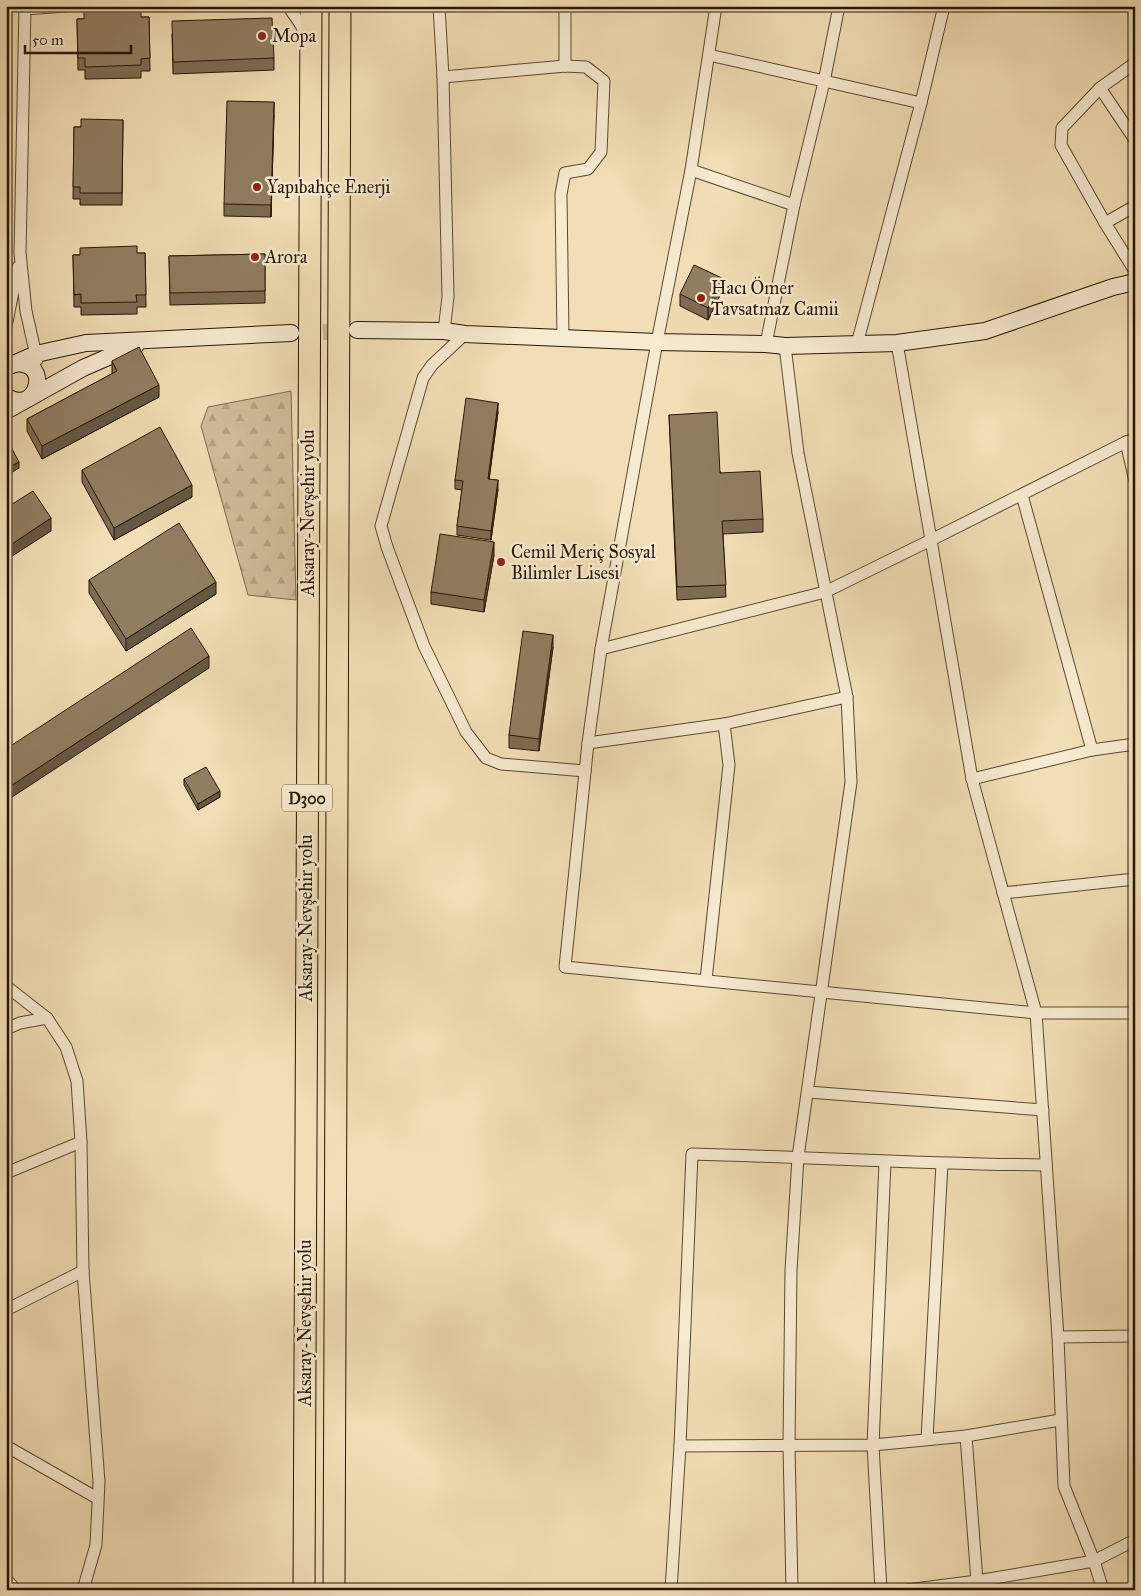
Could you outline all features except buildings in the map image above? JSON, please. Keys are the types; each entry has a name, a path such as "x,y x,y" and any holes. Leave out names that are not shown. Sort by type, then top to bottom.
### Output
{"highway":[{"name":"Aksaray-Nevşehir yolu","path":"304,1590 311,6"},
{"name":"Aksaray-Nevşehir yolu","path":"334,1590 340,8"}],"street":[{"path":"6,396 14,400 26,399 36,390 37,377 36,354 26,311 20,253 25,8 65,6"},
{"path":"288,6 301,25 310,47"},
{"path":"438,6 443,78 448,297 444,331"},
{"path":"564,66 565,6"},
{"path":"716,6 690,170 601,649 588,743 565,967 1036,1013 1135,1013"},
{"path":"766,344 794,205 824,82 839,6"},
{"path":"857,344 921,103 944,6"},
{"path":"709,55 921,103"},
{"path":"357,330 444,331 465,334 785,346 896,343 985,331 1113,287 1134,273 1061,144 1062,128 1100,88 1135,63"},
{"path":"443,78 564,66 586,68 604,81 601,152 588,169 565,173 561,194 563,337"},
{"path":"1100,88 1135,140"},
{"path":"690,170 794,205"},
{"path":"1105,223 1135,206"},
{"path":"6,327 20,253"},
{"path":"8,366 36,354 86,343 292,333"},
{"path":"465,334 432,365 422,378 381,526 424,646 466,732 486,758 501,764 585,771"},
{"path":"6,411 83,368 144,341"},
{"path":"896,343 972,778 1036,1013 1058,1337 1064,1486 1094,1561 1103,1590"},
{"path":"785,346 798,453 847,697 851,782 798,1157 791,1270 789,1446 792,1590"},
{"path":"8,366 24,364 34,371 37,377"},
{"path":"601,649 825,592 1130,441 1135,481"},
{"path":"1022,495 1092,750"},
{"path":"588,743 724,724 847,697"},
{"path":"706,980 729,765 724,724"},
{"path":"972,778 1092,750 1135,744"},
{"path":"1004,894 1135,879"},
{"path":"6,986 46,1018 66,1047 77,1081 81,1142 83,1271 99,1482 96,1545 83,1590"},
{"path":"6,1029 20,1023 46,1018"},
{"path":"808,1092 1042,1110"},
{"path":"6,1173 81,1142"},
{"path":"670,1590 680,1446 692,1154 942,1164 1046,1166"},
{"path":"881,1590 873,1445 885,1162"},
{"path":"928,1438 942,1164"},
{"path":"6,1310 83,1271"},
{"path":"1058,1337 1135,1336"},
{"path":"680,1446 873,1445 928,1438 966,1436 1060,1420"},
{"path":"966,1436 978,1585"},
{"path":"6,1446 98,1498"},
{"path":"907,1590 978,1585 1094,1561 1135,1540"},
{"path":"6,1580 16,1590"}],"green space":[{"path":"291,391 296,600 248,595 201,426 208,407"}],"tunnel":[{"path":"299,333 349,331"}],"place":[{"name":"Mopa","path":"262,36"},
{"name":"Yapıbahçe Enerji","path":"257,187"},
{"name":"Arora","path":"255,257"},
{"name":"Hacı Ömer Tavsatmaz Camii","path":"701,298"},
{"name":"Cemil Meriç Sosyal Bilimler Lisesi","path":"501,562"}]}
